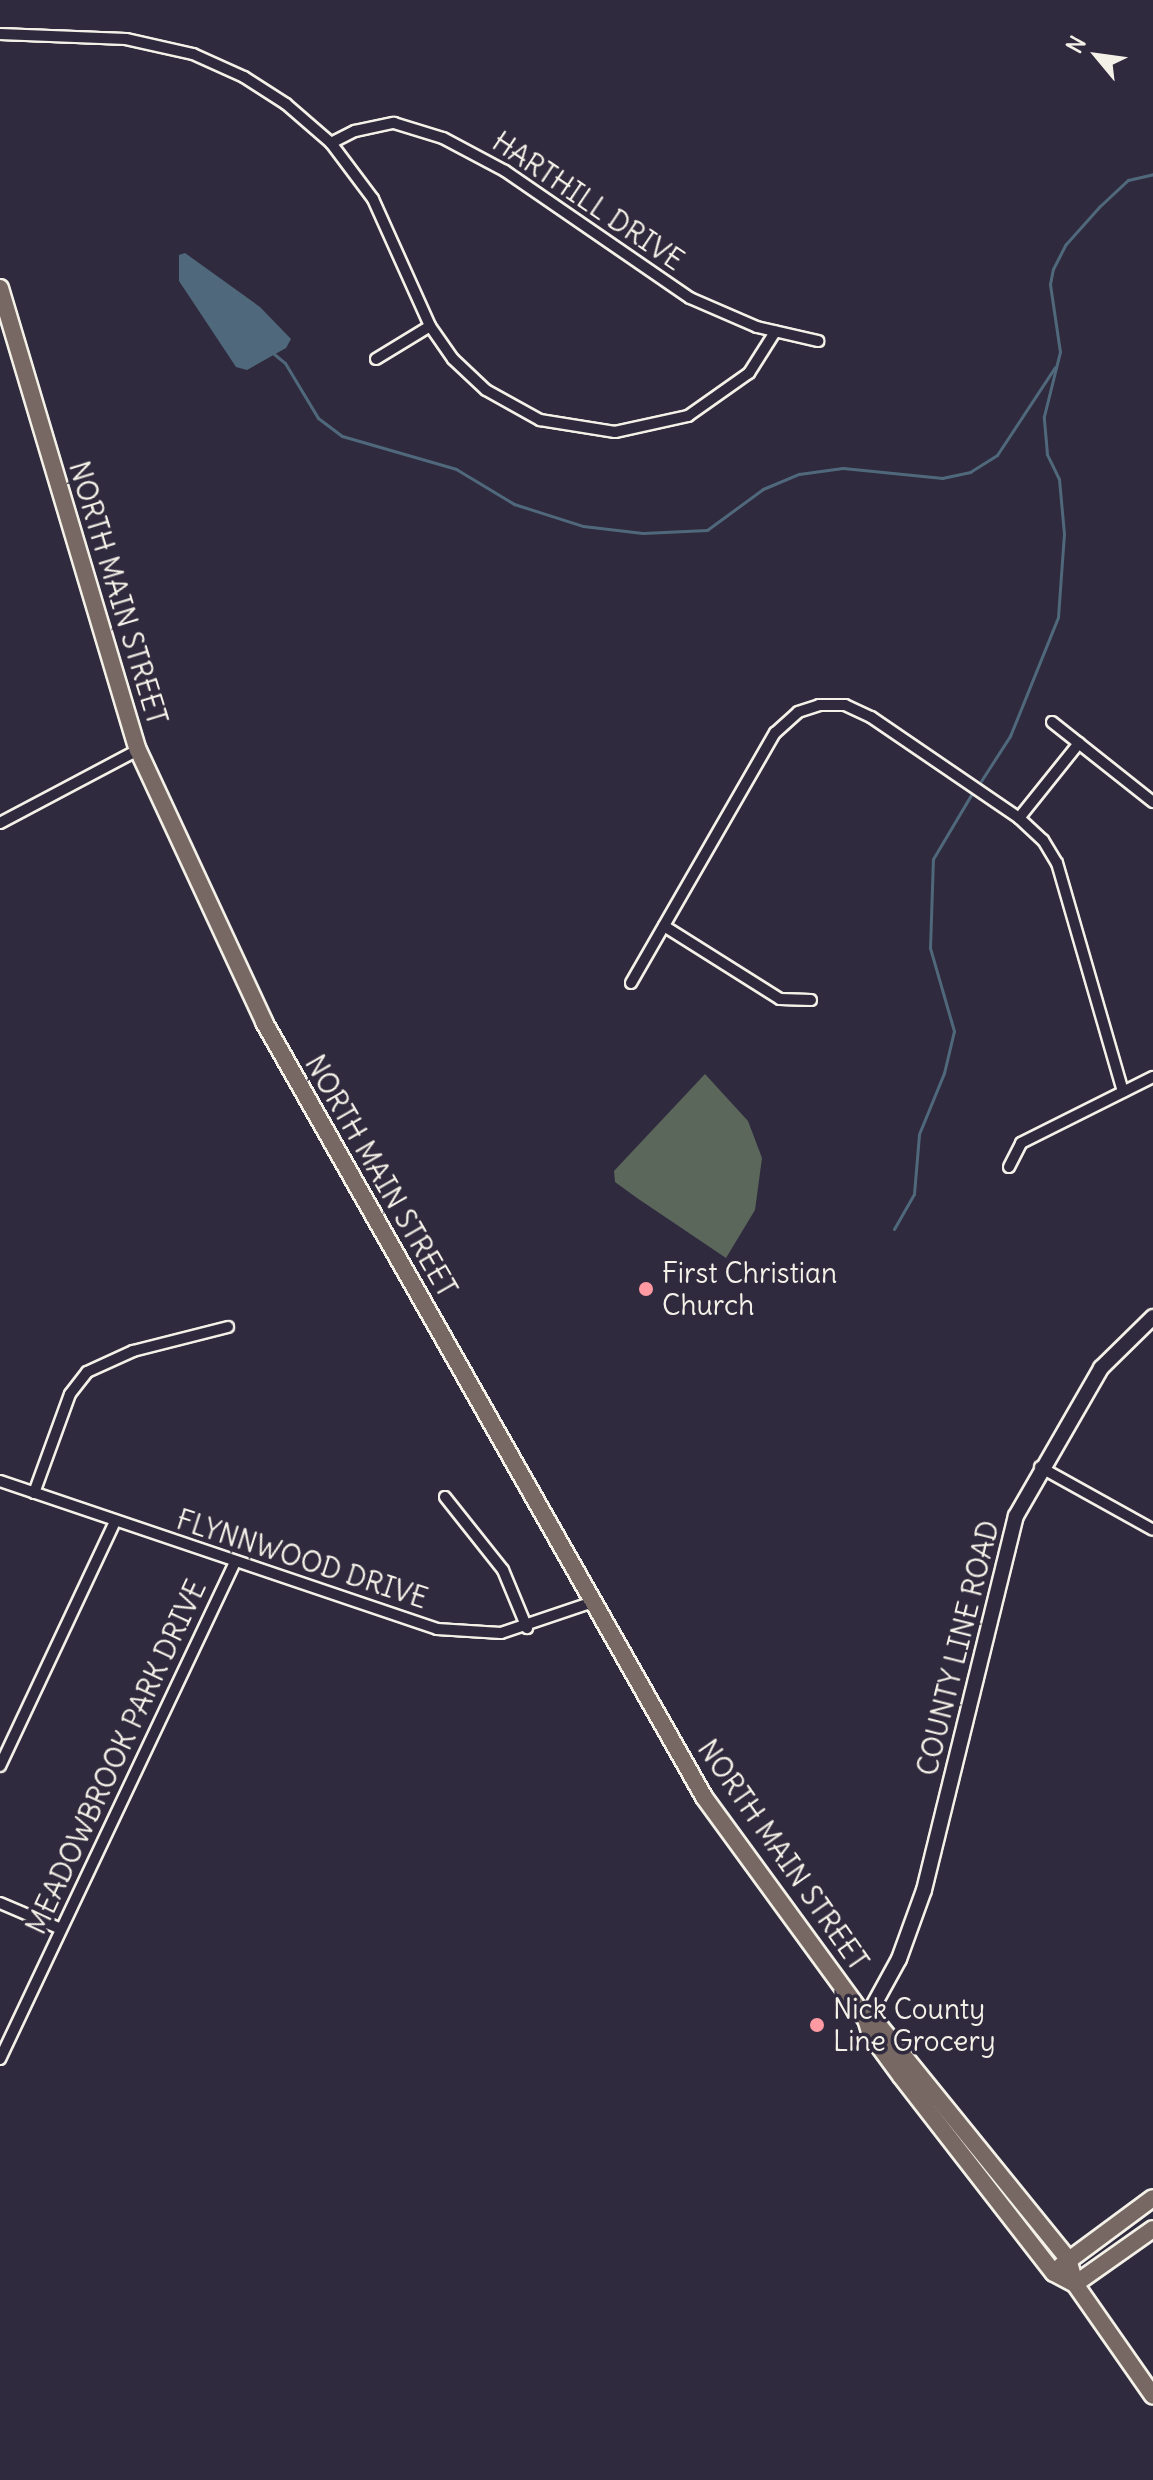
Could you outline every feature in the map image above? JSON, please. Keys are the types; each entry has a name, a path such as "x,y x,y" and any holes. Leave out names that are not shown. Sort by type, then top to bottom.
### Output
{"main road":[{"name":"NORTH MAIN STREET","path":"0,288 138,750 264,1022 711,1808 866,2019 871,2035 1054,2273 1075,2284"},
{"name":"NORTH MAIN STREET","path":"866,2019 881,2028 1068,2259 1075,2284 1153,2396"},
{"path":"1054,2273 1068,2259 1153,2198"},
{"path":"1075,2284 1153,2229"}],"street":[{"path":"0,34 126,39 193,54 244,77 331,143 373,199 430,326 467,374 511,406 565,427 603,431 665,423 712,403 749,373 775,332"},
{"name":"HARTHILL DRIVE","path":"331,143 355,131 394,123 443,138 505,171 690,298 775,332 818,341"},
{"path":"376,359 430,326"},
{"path":"631,983 775,733 798,712 819,705 845,705 871,717 1019,818 1043,840 1057,863 1123,1092"},
{"path":"1052,722 1153,802"},
{"path":"1019,818 1079,743"},
{"path":"0,823 138,750"},
{"path":"664,926 780,999 811,1000"},
{"path":"1009,1167 1021,1143 1153,1077"},
{"name":"COUNTY LINE ROAD","path":"866,2019 899,1959 924,1890 1005,1550 1040,1467 1101,1368 1153,1317"},
{"path":"34,1493 70,1394 87,1372 133,1351 228,1327"},
{"path":"1040,1467 1153,1530"},
{"name":"FLYNNWOOD DRIVE","path":"0,1481 437,1629 478,1635 527,1628 593,1602"},
{"path":"445,1497 503,1570 527,1628"},
{"path":"0,1766 115,1522"},
{"name":"MEADOWBROOK PARK DRIVE","path":"0,2059 235,1562"},
{"path":"0,1903 61,1929"}],"green space":[{"path":"705,1074 748,1121 762,1158 755,1210 726,1258 615,1182 614,1171"}],"water":[{"path":"185,253 260,307 291,339 286,348 247,370 236,367 179,281 179,255"}],"waterway":[{"path":"981,781 1010,736 1058,617 1064,534 1059,479 1047,454 1044,416 1060,352 1050,284 1053,269 1066,244 1099,207 1128,180 1153,174"},
{"path":"274,354 285,363 318,418 342,436 456,469 514,504 583,526 643,533 707,530 763,489 799,474 843,468 942,478 970,472 997,455 1055,367"},
{"path":"894,1229 914,1194 919,1134 944,1073 954,1031 930,948 933,859 971,795"}],"place":[{"name":"First Christian Church","path":"646,1289"},
{"name":"Nick County Line Grocery","path":"817,2025"}]}
